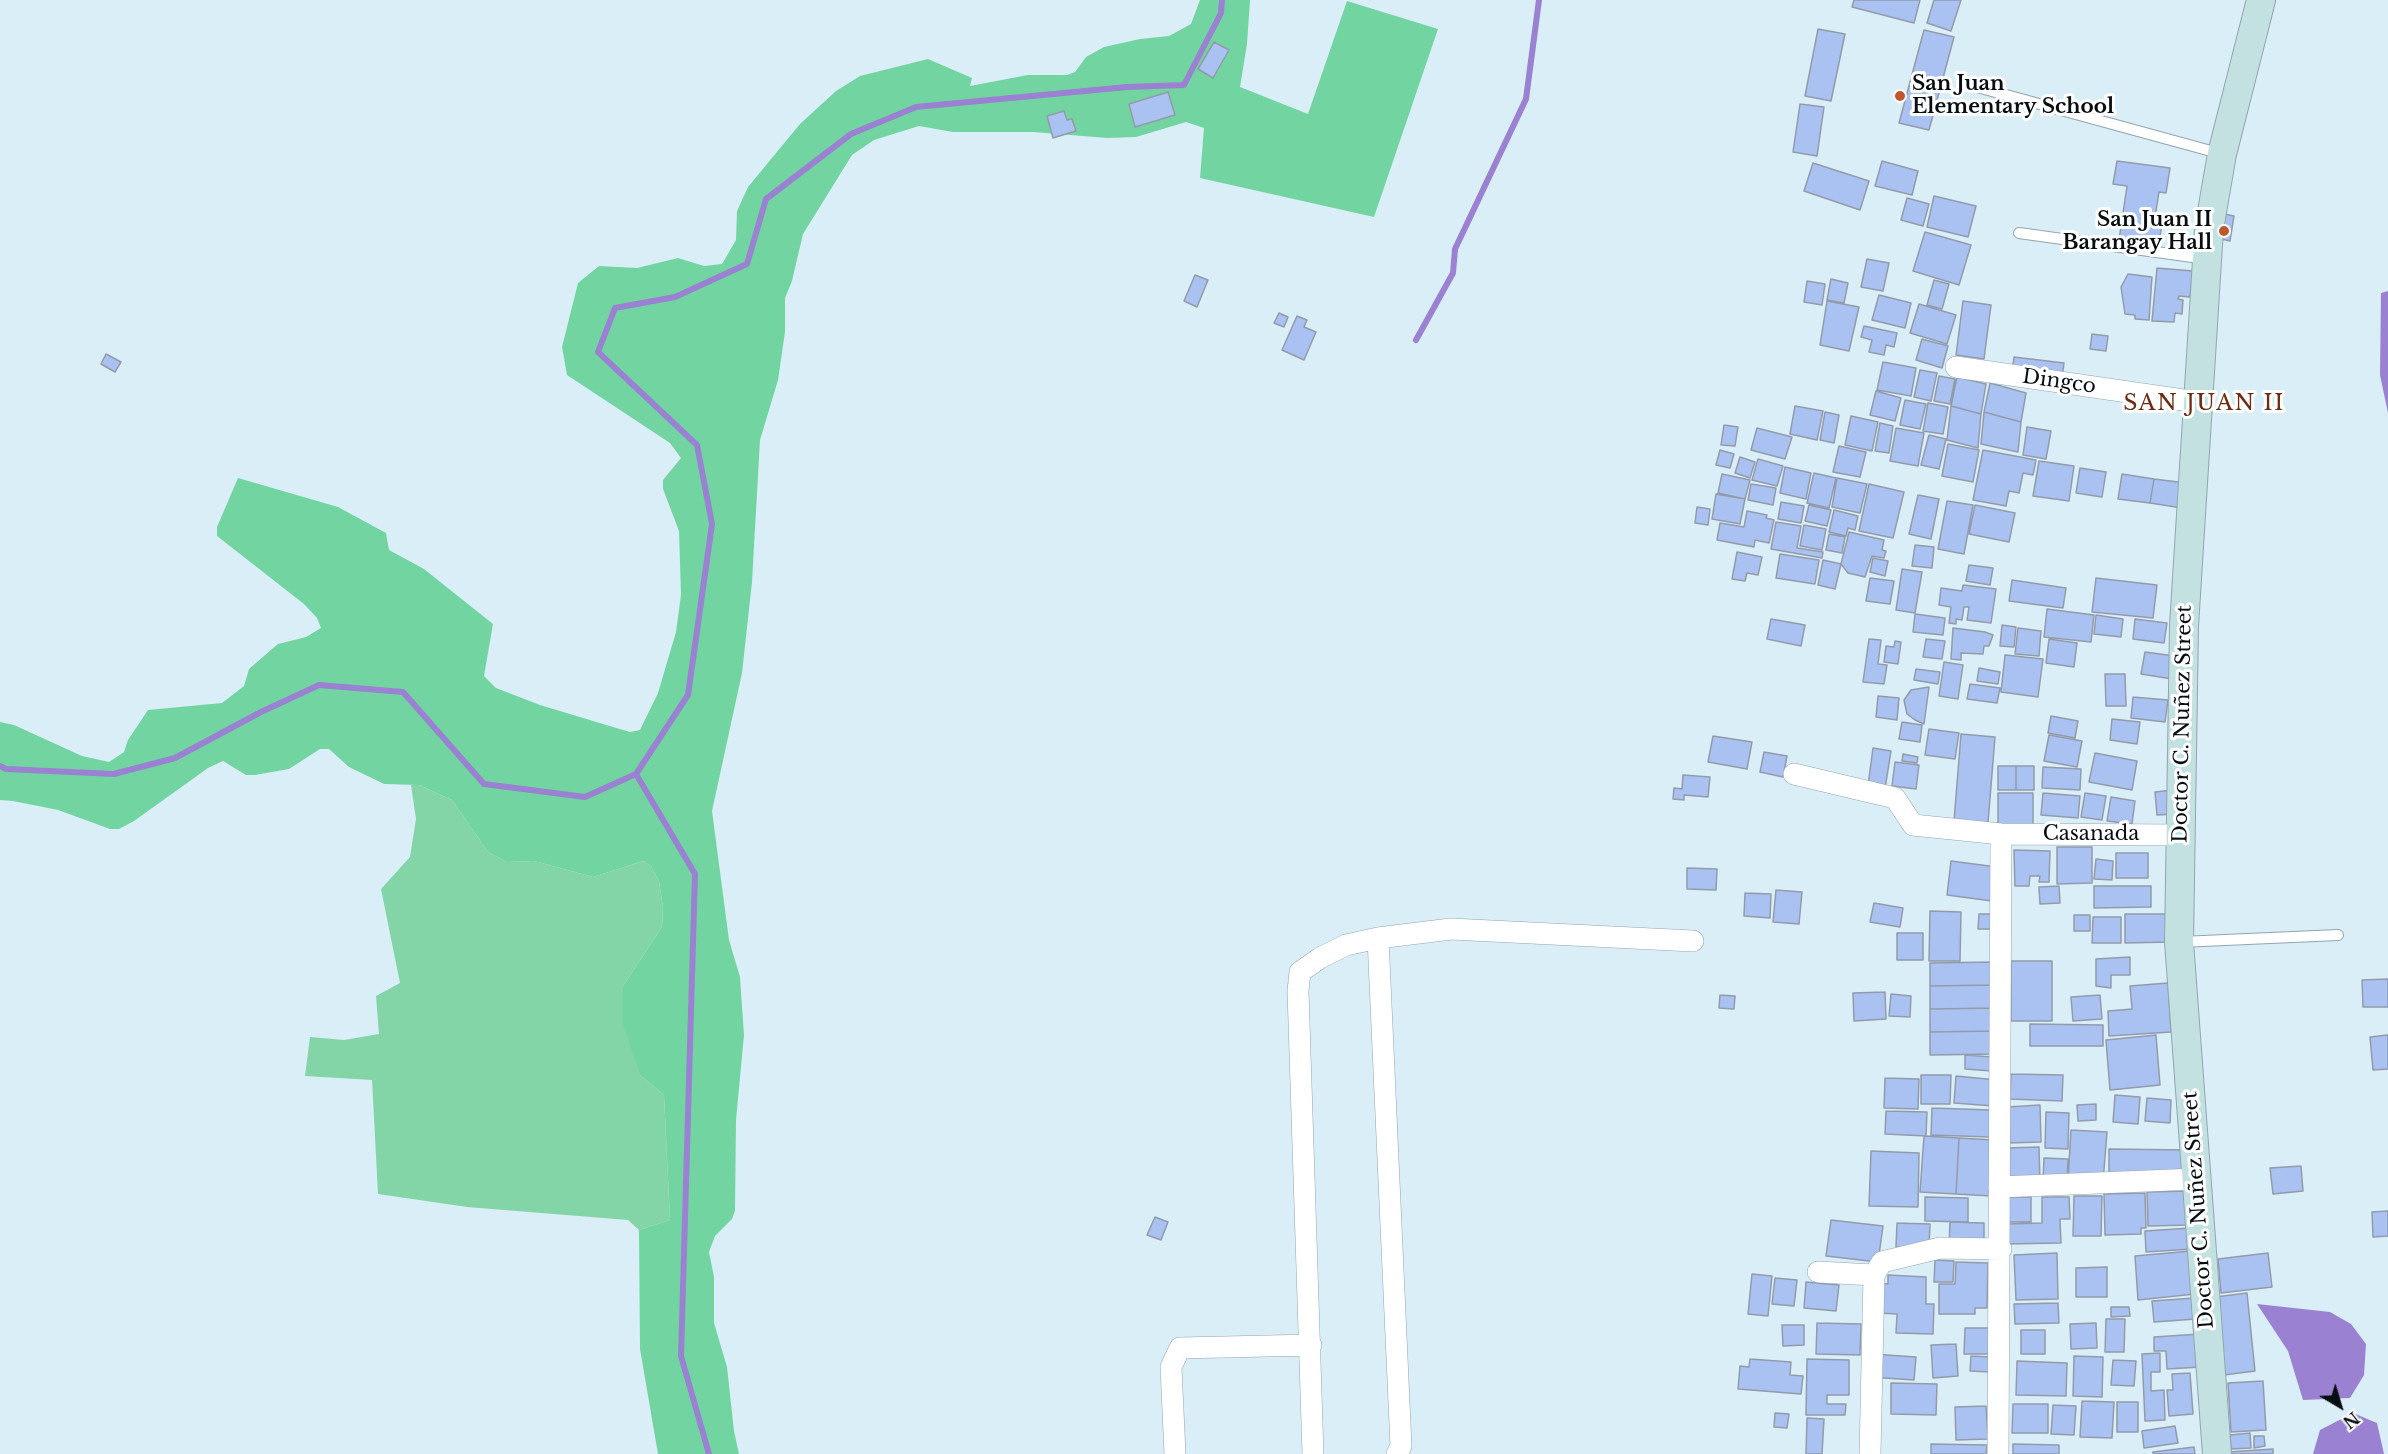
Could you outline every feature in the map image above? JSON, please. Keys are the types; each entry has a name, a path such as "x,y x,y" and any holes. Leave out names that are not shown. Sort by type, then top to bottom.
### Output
{"main road":[{"name":"Doctor C. Nuñez Street","path":"2217,1454 2179,942 2184,626 2209,229 2222,154 2261,0"}],"street":[{"name":"Dingco","path":"1956,367 2197,402"},
{"name":"Casanada","path":"1794,774 1895,798 1913,825 2001,834 2181,835"},
{"path":"1998,1454 2001,1249 1999,1187 2002,983 2001,834"},
{"path":"1313,1454 1298,991 1300,972 1320,958 1346,945 1378,938 1451,929 1693,941"},
{"path":"1378,938 1401,1446 1397,1454"},
{"path":"1999,1187 2196,1179"},
{"path":"1870,1454 1874,1275 1882,1262 1940,1248 2001,1249"},
{"path":"1818,1272 1874,1275"},
{"path":"1175,1454 1171,1367 1180,1348 1311,1345"}],"lane":[{"path":"1966,84 2222,154"},
{"path":"2019,233 2207,259"},
{"path":"2179,942 2338,935"}],"green space":[{"path":"1200,0 1250,0 1247,44 1240,87 1308,114 1347,1 1438,29 1374,217 1200,178 1204,128 1186,122 1136,137 1107,138 1033,132 953,132 919,126 874,140 852,155 803,234 792,281 785,298 785,332 778,380 760,440 752,582 742,673 712,811 729,940 740,977 744,1035 736,1120 735,1211 732,1219 715,1236 709,1252 714,1277 714,1323 727,1367 734,1431 739,1454 658,1454 640,1349 639,1230 670,1220 664,1095 640,1075 623,1024 623,986 662,927 663,908 659,881 651,866 643,861 593,877 534,861 507,862 488,852 452,800 419,785 384,784 349,767 329,749 320,749 289,769 255,775 246,775 223,761 208,768 134,821 119,829 110,829 58,810 0,800 0,722 14,725 82,756 109,762 124,752 128,740 148,710 222,703 244,686 249,669 278,644 306,637 321,628 317,618 304,604 217,536 217,527 238,478 338,507 386,533 389,550 424,569 493,624 484,676 496,688 540,705 630,732 640,730 658,693 676,632 681,595 679,531 663,489 663,480 681,458 670,443 567,375 562,347 578,283 599,266 637,268 678,258 704,266 722,264 736,240 737,211 748,187 800,124 836,91 860,76 928,59 972,78 970,86 1028,75 1067,75 1075,72 1086,57 1104,47 1140,39 1169,36 1191,24"},
{"path":"411,785 419,785 452,800 488,852 507,862 534,861 593,877 643,861 651,866 659,881 663,908 662,927 623,986 640,1075 664,1095 670,1220 639,1230 628,1220 467,1207 378,1194 372,1080 305,1076 310,1037 344,1040 379,1034 376,996 400,983 381,889 410,857 416,819"}],"shaded area":[{"path":"2388,291 2388,413 2380,375 2381,293"},
{"path":"2257,1304 2330,1312 2351,1324 2366,1344 2364,1375 2350,1398 2303,1400 2288,1351"},
{"path":"2353,1413 2377,1423 2384,1454 2313,1454 2320,1430"}],"building":[{"path":"1854,0 1920,0 1914,23 1852,7"},
{"path":"1934,0 1961,0 1951,31 1927,23"},
{"path":"1818,29 1845,34 1831,101 1805,96"},
{"path":"1924,30 1954,37 1929,130 1899,123"},
{"path":"1214,42 1229,50 1213,78 1198,69"},
{"path":"1168,92 1175,115 1135,127 1129,104"},
{"path":"1800,104 1824,107 1817,156 1793,152"},
{"path":"1064,111 1067,120 1072,119 1076,131 1053,138 1047,116"},
{"path":"1882,161 1918,171 1912,195 1875,186"},
{"path":"2117,161 2170,168 2166,193 2159,192 2154,223 2162,224 2158,247 2119,240 2127,186 2113,184"},
{"path":"1813,163 1869,181 1860,210 1804,191"},
{"path":"1934,196 1976,206 1968,237 1927,227"},
{"path":"1907,198 1929,204 1923,226 1901,220"},
{"name":"San Juan II Barangay Hall","path":"2224,214 2234,216 2230,241 2216,238"},
{"path":"1925,232 1971,245 1959,285 1913,271"},
{"path":"1867,259 1889,263 1883,291 1861,287"},
{"path":"2157,268 2193,271 2190,297 2179,296 2178,299 2183,300 2182,314 2175,313 2174,322 2152,321"},
{"path":"2128,274 2152,277 2149,320 2135,319 2135,315 2125,314 2121,287"},
{"path":"1195,275 1208,280 1197,307 1184,301"},
{"path":"1831,279 1848,283 1844,303 1827,300"},
{"path":"1934,280 1949,284 1942,309 1927,305"},
{"path":"1807,281 1825,284 1822,305 1804,302"},
{"path":"1879,295 1911,303 1905,328 1872,320"},
{"path":"1827,301 1859,307 1849,351 1820,345"},
{"path":"1963,301 1991,305 1984,359 1956,355"},
{"path":"1919,304 1956,315 1947,344 1910,333"},
{"path":"1279,313 1288,317 1284,327 1274,323"},
{"path":"1297,316 1307,320 1304,327 1316,332 1304,360 1282,350"},
{"path":"1864,326 1897,333 1894,347 1886,345 1884,355 1869,352 1872,340 1861,337"},
{"path":"2092,334 2108,336 2106,351 2090,349"},
{"path":"1922,339 1948,346 1942,368 1916,360"},
{"path":"106,354 121,362 115,372 101,364"},
{"path":"2014,357 2064,363 2062,378 2012,372"},
{"path":"1883,362 1916,368 1911,396 1877,390"},
{"path":"1920,370 1937,373 1931,401 1914,397"},
{"path":"1939,376 1955,379 1950,404 1934,401"},
{"path":"1957,377 1986,384 1981,414 1951,406"},
{"path":"1990,383 2026,393 2021,422 1984,412"},
{"path":"1876,391 1901,398 1895,421 1870,415"},
{"path":"1905,400 1926,404 1920,429 1900,425"},
{"path":"1928,403 1948,407 1943,434 1923,431"},
{"path":"1795,406 1823,411 1817,440 1790,434"},
{"path":"1951,406 1981,414 1978,448 1947,440"},
{"path":"1825,412 1839,415 1834,443 1820,440"},
{"path":"1984,412 2021,422 2018,452 1981,444"},
{"path":"1851,416 1878,422 1872,451 1845,445"},
{"path":"1880,423 1893,426 1889,453 1875,451"},
{"path":"1724,425 1738,427 1735,446 1721,445"},
{"path":"2027,427 2051,431 2046,459 2023,455"},
{"path":"1757,428 1792,437 1785,459 1751,450"},
{"path":"1896,428 1924,433 1918,466 1890,461"},
{"path":"1929,435 1946,439 1939,469 1921,465"},
{"path":"1948,444 1979,450 1973,482 1942,476"},
{"path":"1839,446 1866,452 1860,477 1833,472"},
{"path":"1720,450 1734,454 1730,468 1716,465"},
{"path":"1983,450 2036,460 2033,475 2023,473 2019,493 2009,491 2006,506 1973,500"},
{"path":"1740,457 1755,462 1750,478 1735,473"},
{"path":"1758,459 1783,466 1777,486 1752,480"},
{"path":"2039,461 2074,466 2069,501 2033,496"},
{"path":"1785,467 1811,473 1806,499 1780,493"},
{"path":"2080,468 2106,472 2102,497 2076,493"},
{"path":"1814,473 1836,478 1829,508 1807,503"},
{"path":"1722,474 1750,480 1745,499 1718,493"},
{"path":"2122,474 2154,479 2150,503 2118,499"},
{"path":"1837,478 1867,484 1860,513 1832,507"},
{"path":"2154,479 2186,483 2182,508 2150,503"},
{"path":"1751,484 1776,488 1773,505 1748,500"},
{"path":"1869,484 1904,492 1893,538 1859,531"},
{"path":"1716,494 1745,499 1740,524 1712,519"},
{"path":"1918,495 1939,499 1931,539 1909,534"},
{"path":"1947,501 1973,505 1964,554 1938,549"},
{"path":"1781,502 1804,506 1801,523 1778,519"},
{"path":"1809,505 1831,510 1827,526 1805,521"},
{"path":"1975,505 2015,513 2009,542 1969,534"},
{"path":"1697,507 1710,509 1708,525 1695,523"},
{"path":"1834,510 1858,516 1855,530 1848,528 1846,536 1829,532"},
{"path":"1747,511 1767,515 1766,518 1774,520 1769,543 1755,540 1754,547 1717,540 1720,523 1744,527"},
{"path":"1776,522 1801,526 1797,548 1823,552 1822,558 1771,549"},
{"path":"1804,525 1826,529 1822,550 1800,546"},
{"path":"1849,532 1884,540 1882,550 1886,551 1884,558 1872,556 1865,577 1848,573 1841,564"},
{"path":"1829,534 1845,537 1842,553 1826,550"},
{"path":"1915,545 1934,547 1932,568 1912,566"},
{"path":"1737,552 1762,557 1758,575 1747,573 1745,581 1732,579"},
{"path":"1780,554 1819,560 1815,584 1776,578"},
{"path":"1873,558 1888,561 1885,576 1870,572"},
{"path":"1823,560 1841,564 1835,589 1818,585"},
{"path":"1969,565 1993,568 1990,585 1966,581"},
{"path":"1902,569 1922,572 1915,613 1896,610"},
{"path":"1870,578 1894,581 1890,604 1866,601"},
{"path":"2096,578 2157,585 2153,618 2092,612"},
{"path":"2012,580 2066,588 2063,608 2009,601"},
{"path":"1963,585 1996,589 1991,623 1967,620 1969,607 1964,607 1962,620 1956,619 1956,624 1949,623 1951,607 1939,605 1941,588 1962,591"},
{"path":"2047,609 2094,615 2091,642 2044,637"},
{"path":"1915,614 1945,618 1943,635 1913,632"},
{"path":"2096,615 2123,619 2121,637 2094,634"},
{"path":"1771,619 1805,625 1801,646 1767,639"},
{"path":"2135,619 2167,623 2164,643 2133,639"},
{"path":"2002,625 2016,627 2014,647 2000,646"},
{"path":"1953,628 1993,635 1989,646 1984,646 1983,654 1961,653 1961,660 1951,659"},
{"path":"2018,628 2041,631 2039,656 2015,654"},
{"path":"1869,639 1881,640 1878,664 1887,665 1884,684 1863,682"},
{"path":"1926,639 1945,641 1942,659 1923,657"},
{"path":"2049,639 2077,643 2074,667 2046,663"},
{"path":"1895,641 1901,642 1898,664 1884,662 1886,646 1894,647"},
{"path":"2145,652 2175,656 2172,679 2141,674"},
{"path":"2005,655 2043,659 2038,697 2001,692"},
{"path":"1944,662 1963,665 1958,699 1939,696"},
{"path":"1979,668 2000,672 1998,684 1977,681"},
{"path":"1916,669 1940,672 1938,684 1914,680"},
{"path":"2105,674 2125,674 2126,706 2106,706"},
{"path":"1970,684 2000,688 1997,703 1967,699"},
{"path":"1929,687 1924,724 1907,714 1904,700 1911,690"},
{"path":"1878,696 1899,698 1897,720 1876,717"},
{"path":"2133,697 2168,700 2165,722 2131,718"},
{"path":"2051,716 2078,721 2075,738 2048,733"},
{"path":"2112,719 2140,722 2137,744 2110,740"},
{"path":"1902,722 1922,725 1920,742 1899,739"},
{"path":"1929,729 1959,733 1955,759 1925,755"},
{"path":"1961,734 1995,737 1988,823 1954,821"},
{"path":"2049,735 2082,741 2077,767 2044,761"},
{"path":"1713,736 1752,742 1747,769 1708,762"},
{"path":"1873,748 1891,751 1885,789 1868,786"},
{"path":"1764,752 1787,756 1783,777 1760,772"},
{"path":"2095,753 2137,761 2132,790 2089,782"},
{"path":"1903,754 1918,757 1917,763 1902,761"},
{"path":"1895,762 1919,765 1916,789 1892,786"},
{"path":"1998,766 2016,766 2016,790 1998,790"},
{"path":"2016,766 2034,766 2034,790 2016,790"},
{"path":"2043,767 2081,769 2080,790 2042,788"},
{"path":"1683,775 1710,777 1708,797 1684,795 1684,800 1673,799 1674,788 1682,789"},
{"path":"2173,790 2174,814 2157,815 2155,792"},
{"path":"1998,793 2033,793 2033,827 1998,828"},
{"path":"2043,793 2080,796 2078,818 2041,815"},
{"path":"2085,793 2106,796 2102,820 2081,817"},
{"path":"2111,797 2135,801 2132,824 2107,821"},
{"path":"2057,847 2092,847 2092,883 2057,884"},
{"path":"2014,850 2050,851 2049,882 2039,882 2040,876 2030,876 2029,886 2015,886"},
{"path":"2116,853 2148,853 2148,878 2116,878"},
{"path":"2096,859 2113,861 2112,880 2094,879"},
{"path":"1951,861 1997,867 1992,901 1947,895"},
{"path":"1687,868 1717,869 1716,890 1687,889"},
{"path":"2059,886 2060,903 2040,904 2039,887"},
{"path":"2094,886 2151,886 2151,907 2094,908"},
{"path":"1776,890 1802,892 1799,924 1773,922"},
{"path":"1745,893 1771,894 1770,918 1744,916"},
{"path":"1874,903 1903,908 1900,927 1870,922"},
{"path":"1930,911 1961,912 1960,961 1929,961"},
{"path":"1979,914 1995,914 1995,929 1978,929"},
{"path":"2125,914 2171,914 2171,942 2125,943"},
{"path":"2074,915 2090,915 2090,931 2074,931"},
{"path":"2093,917 2121,917 2121,943 2092,943"},
{"path":"1897,933 1923,933 1923,960 1897,960"},
{"path":"2130,957 2130,975 2111,975 2111,988 2096,986 2096,959"},
{"path":"2011,961 2052,961 2052,1021 2011,1021"},
{"path":"1995,962 1995,985 1930,986 1930,963"},
{"path":"2388,979 2388,1007 2363,1007 2362,980"},
{"path":"2168,983 2171,1032 2109,1036 2108,1011 2132,1009 2130,986"},
{"path":"1995,985 1995,1008 1930,1009 1930,986"},
{"path":"1885,992 1886,1019 1854,1021 1853,993"},
{"path":"1891,994 1911,996 1910,1017 1889,1016"},
{"path":"1720,995 1735,996 1734,1009 1719,1008"},
{"path":"2100,995 2102,1019 2073,1021 2071,997"},
{"path":"1995,1008 1995,1031 1930,1032 1930,1009"},
{"path":"2030,1024 2103,1025 2103,1046 2030,1046"},
{"path":"1995,1031 1995,1054 1930,1055 1930,1032"},
{"path":"2156,1035 2160,1085 2110,1090 2106,1040"},
{"path":"2388,1035 2388,1069 2373,1070 2370,1037"},
{"path":"1965,1055 1992,1057 1992,1071 1965,1069"},
{"path":"2011,1074 2063,1075 2062,1101 2010,1099"},
{"path":"1921,1075 1951,1075 1950,1104 1921,1104"},
{"path":"1956,1076 1997,1080 1994,1106 1954,1103"},
{"path":"1885,1078 1919,1079 1918,1109 1884,1108"},
{"path":"2115,1095 2140,1097 2138,1124 2113,1122"},
{"path":"2147,1098 2171,1100 2170,1123 2145,1121"},
{"path":"2096,1104 2096,1120 2078,1121 2077,1105"},
{"path":"2040,1105 2041,1142 2008,1143 2007,1107"},
{"path":"1932,1108 1991,1110 1990,1137 1931,1135"},
{"path":"1886,1111 1927,1112 1926,1136 1885,1134"},
{"path":"2046,1112 2069,1113 2068,1149 2045,1148"},
{"path":"2071,1130 2107,1132 2103,1182 2068,1180"},
{"path":"1924,1136 1959,1138 1956,1194 1920,1192"},
{"path":"1959,1138 1995,1140 1991,1196 1956,1194"},
{"path":"2039,1147 2040,1182 2006,1184 2005,1148"},
{"path":"2109,1149 2189,1150 2188,1178 2109,1178"},
{"path":"1871,1151 1919,1153 1918,1207 1869,1206"},
{"path":"2044,1158 2068,1159 2067,1181 2043,1181"},
{"path":"2301,1166 2303,1191 2273,1194 2270,1168"},
{"path":"2188,1191 2189,1225 2148,1226 2147,1192"},
{"path":"2145,1193 2146,1228 2141,1228 2141,1234 2105,1235 2104,1194"},
{"path":"2074,1196 2102,1196 2101,1236 2073,1236"},
{"path":"1925,1197 1968,1198 1968,1222 1925,1221"},
{"path":"2005,1197 2031,1197 2031,1222 2005,1222"},
{"path":"2042,1197 2069,1197 2070,1219 2060,1219 2061,1243 2005,1244 2005,1224 2042,1223"},
{"path":"2388,1211 2388,1236 2373,1237 2372,1212"},
{"path":"1155,1217 1168,1222 1161,1240 1147,1235"},
{"path":"1831,1220 1883,1226 1878,1262 1826,1256"},
{"path":"1950,1222 1984,1223 1984,1248 1949,1247"},
{"path":"1897,1223 1930,1224 1929,1248 1896,1247"},
{"path":"2191,1228 2192,1249 2146,1252 2145,1231"},
{"path":"2191,1251 2195,1294 2138,1300 2135,1256"},
{"path":"2057,1253 2058,1299 2016,1300 2014,1255"},
{"path":"2268,1253 2272,1287 2221,1293 2218,1259"},
{"path":"1935,1260 1954,1261 1953,1282 1934,1282"},
{"path":"1956,1262 1988,1263 1987,1308 1975,1308 1975,1314 1939,1314 1939,1284 1955,1284"},
{"path":"2107,1267 2107,1297 2076,1297 2076,1268"},
{"path":"1752,1274 1772,1276 1768,1316 1748,1314"},
{"path":"1888,1275 1926,1277 1926,1304 1934,1304 1933,1334 1896,1333 1897,1314 1878,1313 1879,1283 1888,1284"},
{"path":"1775,1278 1797,1280 1794,1306 1772,1304"},
{"path":"1806,1282 1839,1285 1836,1311 1804,1308"},
{"path":"2247,1293 2255,1371 2224,1375 2215,1297"},
{"path":"2194,1298 2196,1319 2154,1322 2152,1301"},
{"path":"2058,1303 2059,1323 2015,1324 2014,1304"},
{"path":"2111,1307 2129,1307 2130,1316 2111,1317"},
{"path":"2106,1319 2125,1319 2124,1352 2105,1352"},
{"path":"1817,1323 1861,1324 1860,1355 1816,1354"},
{"path":"2096,1323 2097,1348 2071,1349 2070,1324"},
{"path":"1782,1325 1804,1325 1804,1345 1783,1346"},
{"path":"1965,1328 1992,1328 1991,1354 1964,1354"},
{"path":"2021,1330 2045,1330 2045,1354 2021,1354"},
{"path":"2200,1334 2201,1367 2167,1369 2166,1351 2154,1351 2154,1337"},
{"path":"1956,1344 1958,1376 1933,1378 1931,1345"},
{"path":"2160,1353 2160,1372 2151,1372 2151,1391 2164,1390 2165,1420 2145,1421 2142,1354"},
{"path":"1872,1354 1916,1357 1914,1380 1870,1377"},
{"path":"1971,1356 1991,1357 1990,1372 1970,1371"},
{"path":"2074,1356 2103,1357 2102,1397 2073,1396"},
{"path":"1750,1359 1791,1362 1790,1375 1803,1376 1801,1394 1738,1389 1740,1366 1749,1367"},
{"path":"1807,1359 1849,1360 1849,1395 1827,1395 1827,1404 1846,1404 1845,1415 1806,1415"},
{"path":"2113,1360 2136,1361 2134,1386 2111,1385"},
{"path":"2017,1361 2067,1363 2066,1396 2016,1395"},
{"path":"2190,1373 2193,1414 2169,1416 2167,1390 2173,1390 2172,1374"},
{"path":"2263,1381 2266,1430 2231,1432 2228,1383"},
{"path":"1891,1383 1937,1384 1936,1415 1891,1414"},
{"path":"2082,1401 2114,1402 2112,1438 2080,1437"},
{"path":"2117,1402 2138,1402 2138,1432 2117,1432"},
{"path":"2013,1404 2048,1404 2048,1433 2012,1433"},
{"path":"2053,1405 2076,1406 2074,1435 2051,1434"},
{"path":"1986,1406 1988,1439 1956,1440 1955,1407"},
{"path":"1775,1413 1789,1414 1787,1428 1774,1427"},
{"path":"1807,1418 1824,1419 1822,1454 1806,1454"},
{"path":"2175,1426 2178,1443 2144,1448 2142,1431"},
{"path":"2250,1433 2251,1448 2231,1449 2230,1435"},
{"path":"2254,1436 2264,1436 2265,1446 2254,1448"},
{"path":"1931,1444 1987,1445 1986,1454 1931,1454"},
{"path":"2013,1444 2059,1445 2059,1454 2013,1454"},
{"path":"2194,1447 2195,1454 2153,1454 2153,1452"},
{"path":"2273,1449 2273,1454 2228,1454 2228,1452"}],"waterway":[{"path":"0,766 6,769 114,774 175,758 261,712 319,685 403,692 484,784 585,797 636,774 688,695 712,524 697,445 598,352 615,308 675,297 747,264 766,199 851,134 916,107 1127,87 1184,85 1221,13 1222,0"},
{"path":"1416,340 1453,273 1455,249 1526,99 1539,0"},
{"path":"636,774 695,874 681,1356 709,1454"}],"place":[{"name":"San Juan Elementary School","path":"1900,96"},
{"name":"San Juan II Barangay Hall","path":"2224,231"}],"district":[{"name":"SAN JUAN II","path":"2204,404"}]}
